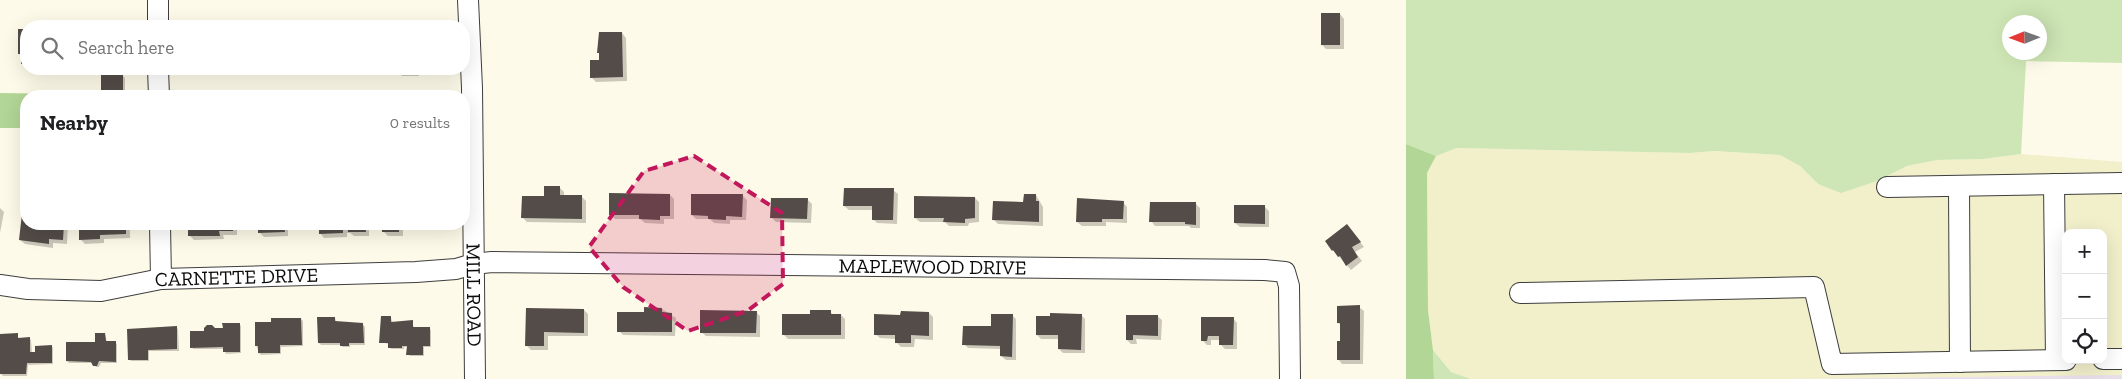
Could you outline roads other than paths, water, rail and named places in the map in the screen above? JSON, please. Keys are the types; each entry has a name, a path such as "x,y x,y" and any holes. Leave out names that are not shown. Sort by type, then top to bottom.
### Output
{"street":[{"path":"158,0 158,20"},
{"name":"MILL ROAD","path":"468,0 469,20"},
{"name":"MILL ROAD","path":"470,44 475,379"},
{"path":"158,75 159,90"},
{"path":"1887,187 2122,183"},
{"path":"1520,293 1814,287 1832,364 2061,360 2054,184"},
{"path":"1960,186 1960,362"},
{"path":"160,230 160,279"},
{"name":"MAPLEWOOD DRIVE","path":"473,264 492,262 567,262 959,265 1264,270 1284,272 1289,286 1290,379"},
{"name":"CARNETTE DRIVE","path":"0,285 28,289 101,291 160,279 416,272 456,269 473,264"},
{"path":"2107,359 2122,359"}]}
